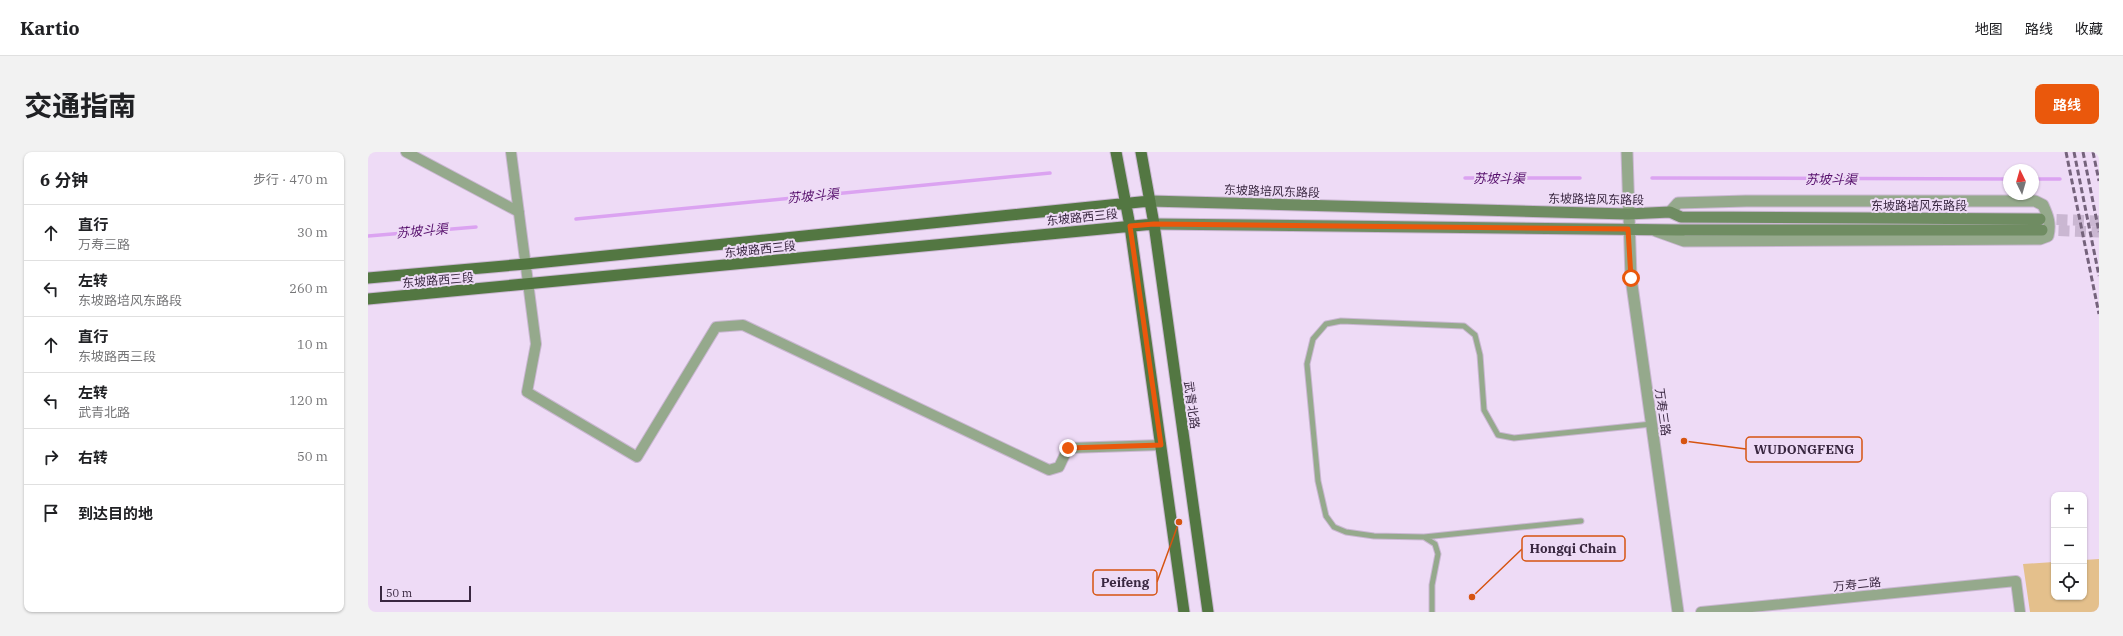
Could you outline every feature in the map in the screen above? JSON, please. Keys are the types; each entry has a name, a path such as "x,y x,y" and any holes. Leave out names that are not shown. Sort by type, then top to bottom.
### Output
{"main road":[{"path":"1116,152 1130,226 1184,612"},
{"name":"武青北路","path":"1141,152 1154,224 1208,612"},
{"name":"东坡路西三段","path":"368,278 526,264 1150,201"},
{"name":"东坡路培风东路段","path":"1150,201 1628,214 1670,212 1681,217 2040,219"},
{"path":"1154,224 1654,230 2042,230"},
{"name":"东坡路西三段","path":"368,299 530,285 1154,224"}],"street":[{"path":"406,152 519,212"},
{"path":"511,152 530,285 536,344 527,392 638,457 716,327 744,325 1049,470 1059,467 1068,448 1161,445"},
{"name":"万寿三路","path":"1627,152 1628,229 1631,278 1678,612"},
{"path":"1654,230 1684,241 2040,239 2048,236 2050,228 2048,216 2043,205 2035,201 1678,203 1670,212"},
{"name":"万寿二路","path":"1701,612 2016,581 2020,612"}],"lane":[{"path":"1580,521 1424,537 1374,536 1346,532 1334,527 1326,516 1318,481 1307,364 1313,339 1326,324 1341,321 1464,326 1475,335 1480,355 1484,410 1498,435 1514,438 1652,424"},
{"path":"1424,537 1434,544 1438,554 1432,585 1432,612"}],"shaded area":[{"path":"2099,559 2099,612 2030,612 2023,564 2051,562 2051,600 2087,600 2087,560"}],"waterway":[{"name":"苏坡斗渠","path":"576,219 1050,173"},
{"name":"苏坡斗渠","path":"1465,178 1580,178"},
{"name":"苏坡斗渠","path":"1652,178 2003,179"},
{"name":"苏坡斗渠","path":"2039,179 2060,179"},
{"name":"苏坡斗渠","path":"368,236 476,227"}],"tunnel":[{"path":"2040,219 2099,221"},
{"path":"2042,230 2099,232"}],"railway":[{"path":"2066,152 2099,314"},
{"path":"2074,152 2099,276"},
{"path":"2083,152 2099,232"},
{"path":"2093,152 2099,181"}],"place":[{"name":"WUDONGFENG","path":"1684,441"},
{"name":"Peifeng","path":"1179,522"},
{"name":"Hongqi Chain","path":"1472,597"}],"route":[{"path":"1068,448 1161,445 1130,226 1154,224 1628,229 1631,278"}]}
